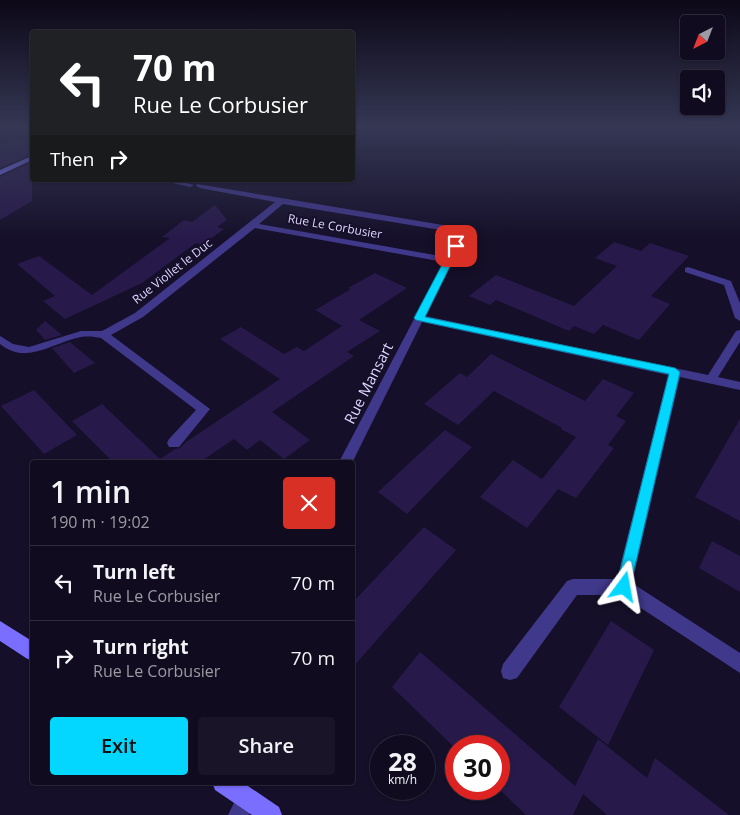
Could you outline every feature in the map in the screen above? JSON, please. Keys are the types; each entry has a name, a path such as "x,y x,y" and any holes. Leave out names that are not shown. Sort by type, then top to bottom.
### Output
{"main road":[{"path":"0,173 19,164"},
{"path":"0,630 30,651"},
{"path":"225,785 242,807 271,815"}],"street":[{"path":"174,182 190,185"},
{"name":"Rue Le Corbusier","path":"200,186 464,231 419,318"},
{"name":"Rue Le Corbusier","path":"253,224 281,201"},
{"name":"Rue Le Corbusier","path":"253,224 448,260"},
{"name":"Rue Viollet le Duc","path":"0,339 15,350 29,351 82,334 104,334 139,315 253,224"},
{"path":"688,270 728,283 740,318"},
{"path":"419,318 740,386"},
{"name":"Rue Mansart","path":"347,460 419,318"},
{"path":"711,380 740,333"},
{"path":"104,334 204,409 174,443"},
{"path":"624,587 675,372"},
{"path":"510,671 573,587 624,587 740,664"}],"building":[{"path":"0,164 9,164 0,168"},
{"path":"30,164 32,201 0,220 0,177"},
{"path":"215,205 227,220 217,227 224,229 202,245 196,243 142,283 65,319 43,301 55,296 17,264 39,256 92,295 170,238 162,237 184,220 192,222"},
{"path":"614,242 641,251 650,243 689,256 651,296 670,304 639,340 603,325 594,334 574,326 569,331 496,300 490,305 469,296 496,275 574,306 617,266 595,258"},
{"path":"375,273 407,288 359,320 380,331 347,352 354,356 272,412 310,440 284,459 260,440 247,450 234,439 203,460 111,460 72,421 102,404 160,459 175,449 180,448 186,442 280,379 220,339 241,327 284,354 297,347 304,351 342,326 315,310 351,289 348,288"},
{"path":"45,321 62,335 45,340 36,330"},
{"path":"70,342 95,363 74,373 52,348"},
{"path":"491,354 585,401 603,379 634,393 616,416 626,421 608,445 614,448 576,498 558,489 527,528 480,497 513,460 542,479 576,437 494,391 458,425 424,404 460,373 467,377"},
{"path":"34,390 77,435 44,454 1,406"},
{"path":"740,419 740,521 695,497"},
{"path":"445,430 472,447 407,514 378,492"},
{"path":"424,527 456,550 355,665 355,600"},
{"path":"712,541 740,556 740,592 699,568"},
{"path":"611,621 654,650 608,745 559,707"},
{"path":"420,652 575,786 598,739 647,778 655,758 729,815 607,815 583,794 573,815 526,815 510,800 510,735 445,735 445,738 392,687"}],"route":[{"path":"456,246 419,318 675,372 624,587"}]}
